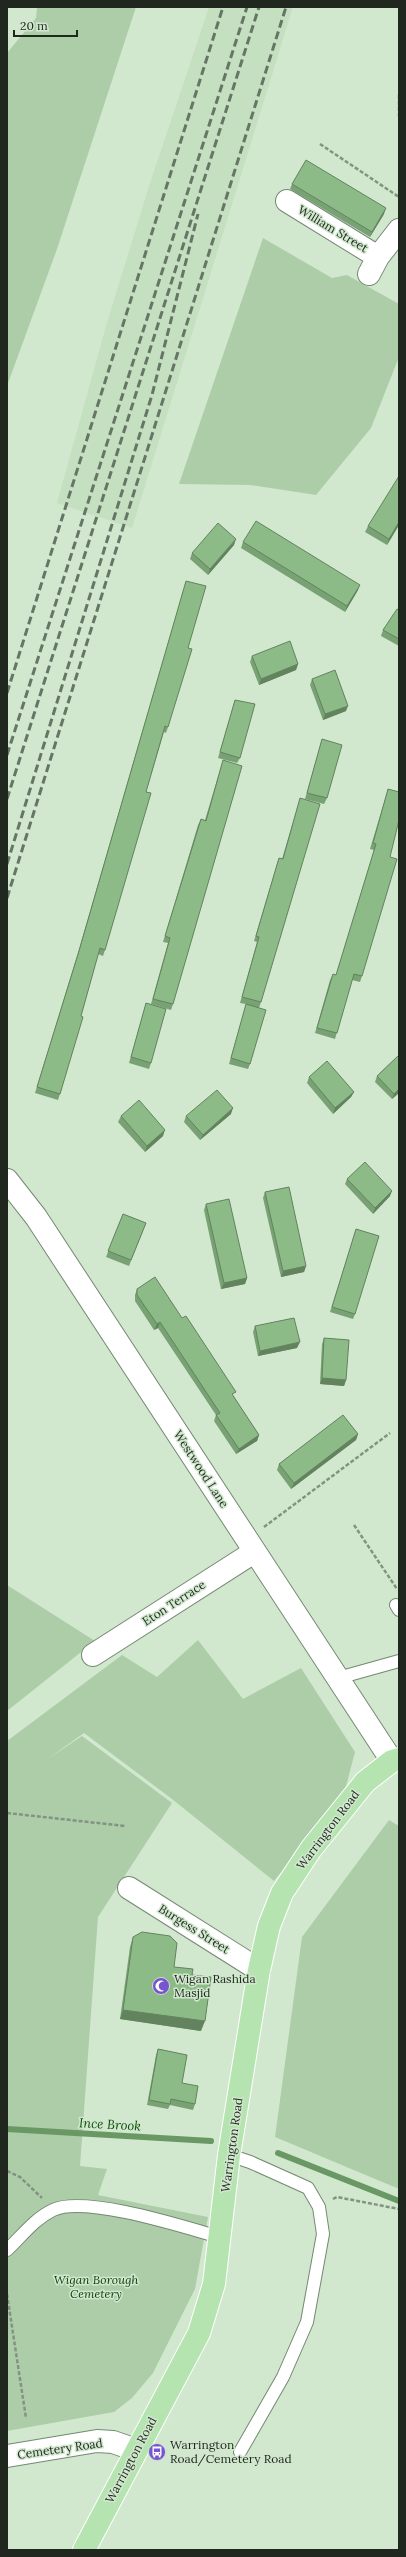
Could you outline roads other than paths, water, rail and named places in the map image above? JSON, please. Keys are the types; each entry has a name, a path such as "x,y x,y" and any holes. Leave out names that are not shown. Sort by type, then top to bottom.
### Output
{"main road":[{"name":"Warrington Road","path":"84,2550 199,2333 214,2284 229,2155 259,1970 269,1926 282,1893 311,1849 351,1798 365,1782 396,1760"}],"street":[{"name":"William Street","path":"287,201 374,265 399,230"},
{"name":"Westwood Lane","path":"7,1180 36,1216 338,1678 396,1760"},
{"name":"Eton Terrace","path":"93,1655 251,1546"},
{"name":"Burgess Street","path":"129,1888 259,1970"},
{"name":"Cemetery Road","path":"7,2456 97,2441 113,2442 136,2450"}],"lane":[{"path":"338,1678 399,1661"},
{"path":"229,2155 250,2162 308,2188 319,2207 323,2234 308,2322 283,2377 240,2452"},
{"path":"7,2250 35,2221 53,2210 71,2205 139,2215 219,2237"}],"waterway":[{"name":"Ince Brook","path":"7,2129 211,2141"},
{"name":"Ince Brook","path":"278,2153 399,2201"}],"railway":[{"path":"7,693 223,7"},
{"path":"7,755 247,7"},
{"path":"7,799 259,7"},
{"path":"7,898 286,7"},
{"path":"7,864 152,395 198,214"}],"place":[{"name":"Wigan Rashida Masjid","path":"161,1986"},
{"name":"Warrington Road/Cemetery Road","path":"157,2452"}],"park label":[{"name":"Wigan Borough Cemetery","path":"96,2287"}]}
